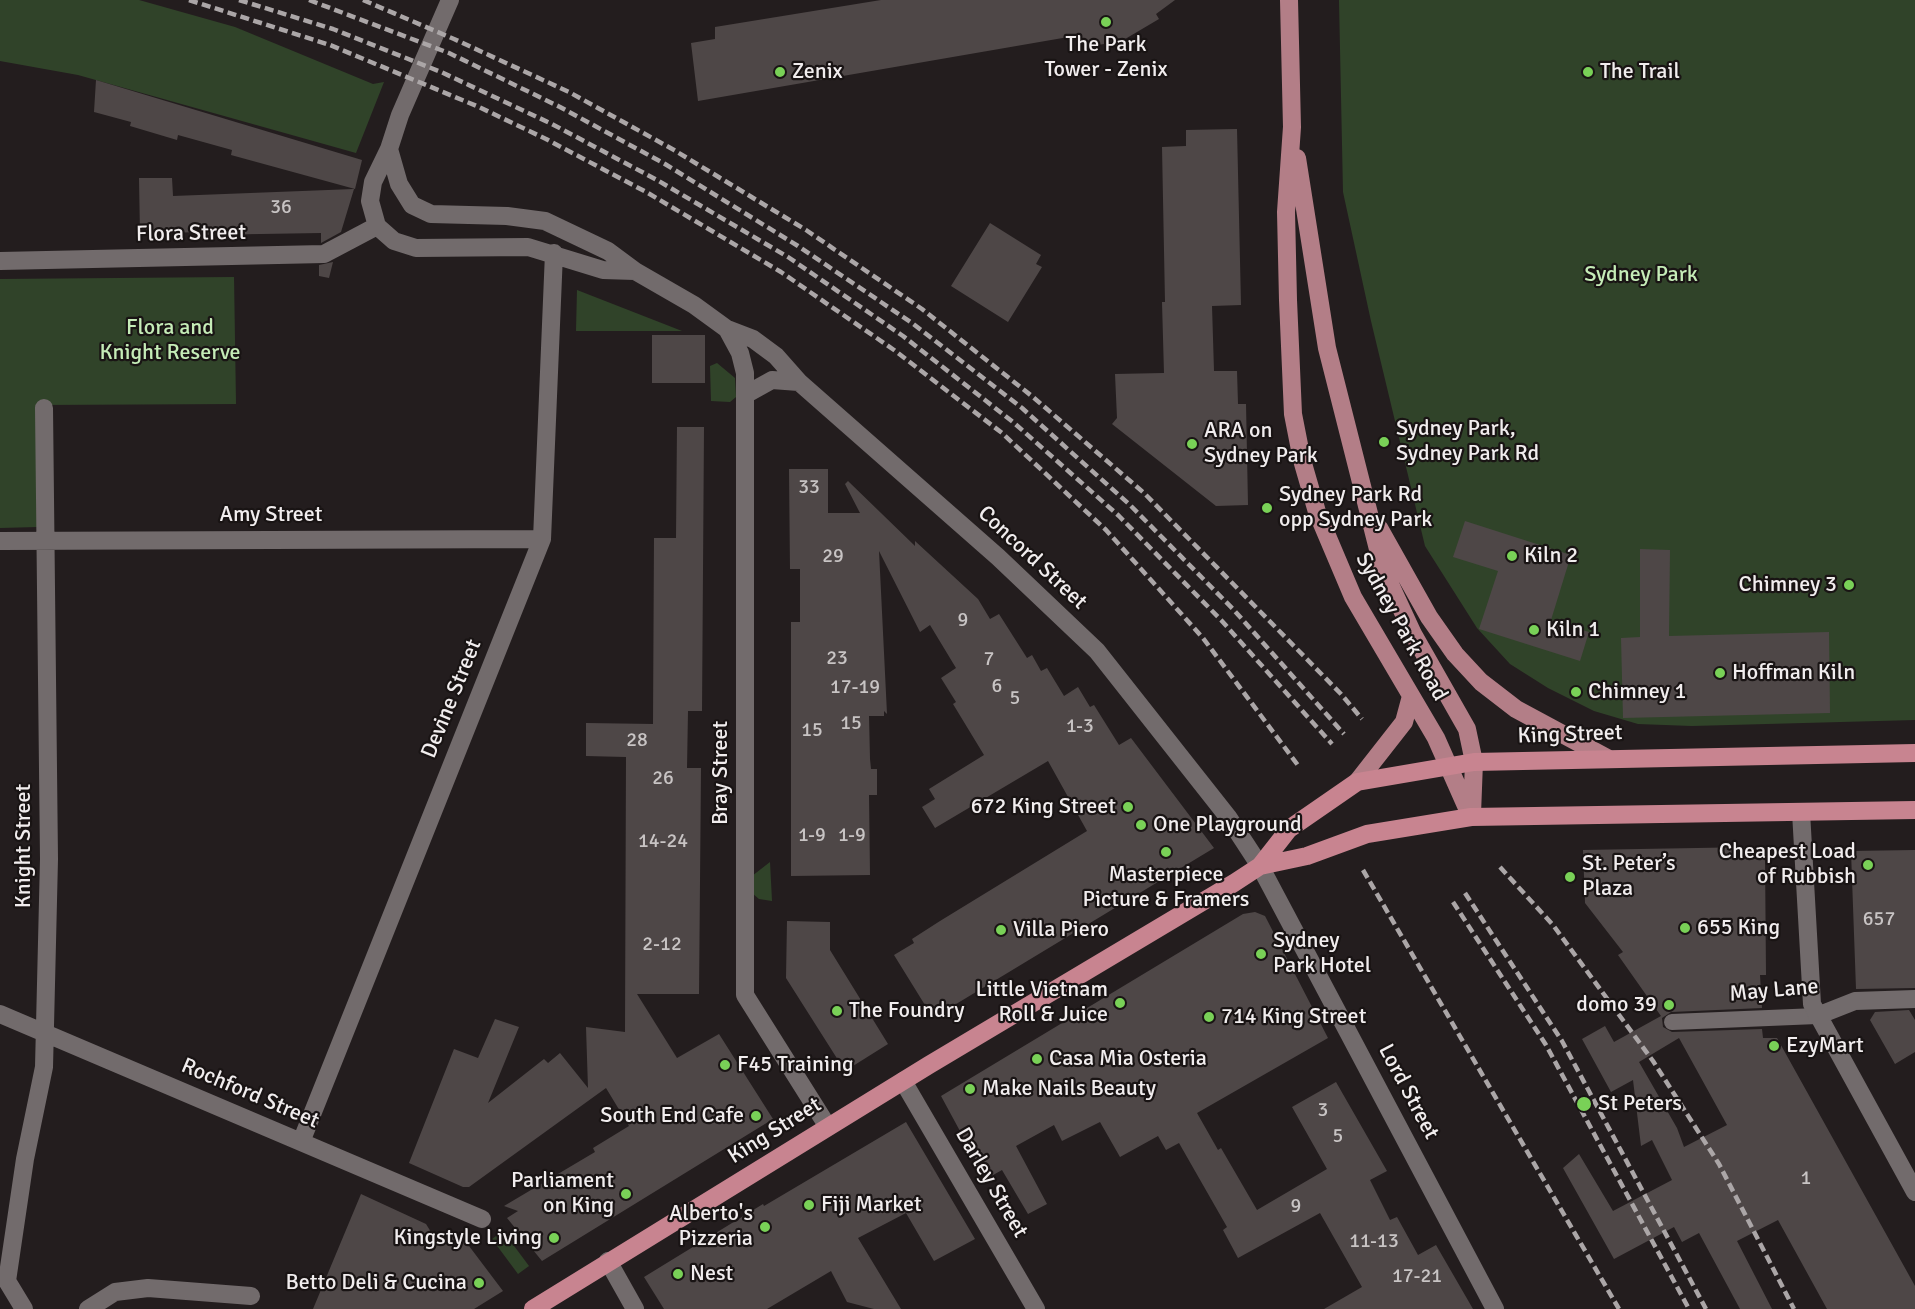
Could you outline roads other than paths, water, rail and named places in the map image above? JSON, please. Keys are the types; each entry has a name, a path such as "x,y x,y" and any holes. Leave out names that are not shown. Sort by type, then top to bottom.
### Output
{"highway":[{"name":"King Street","path":"1260,866 1289,829 1357,782 1474,762 1915,753"},
{"name":"King Street","path":"533,1309 903,1081 1260,866 1308,856 1367,834 1471,817 1915,810"}],"main road":[{"name":"Sydney Park Road","path":"1289,0 1292,127 1286,212 1288,300 1293,414 1302,460 1317,512 1333,555 1353,597 1450,767 1471,817"},
{"name":"Sydney Park Road","path":"1292,127 1327,348 1383,569 1395,599 1467,729 1474,762 1471,817"},
{"name":"Sydney Park Road","path":"1370,511 1429,617 1455,654 1481,682 1516,709 1607,758"},
{"path":"1357,782 1404,722 1411,696"}],"street":[{"path":"450,0 400,115 389,149 373,182 370,201 377,226 394,241 416,248 528,247 554,253 603,270 635,271"},
{"path":"389,149 404,195 412,205 423,211 456,216 507,216 545,222 608,251 635,271 694,305 727,329"},
{"name":"Flora Street","path":"0,261 324,255 377,226"},
{"name":"Devine Street","path":"301,1142 542,539 554,253"},
{"name":"Concord Street","path":"727,329 753,339 777,356 799,382 998,557 1097,651 1228,817 1260,866"},
{"name":"Bray Street","path":"727,329 744,363 746,395 745,995 828,1127"},
{"path":"746,395 772,380 799,382"},
{"name":"Knight Street","path":"4,1281 44,1066 49,859 45,408"},
{"name":"Amy Street","path":"0,541 47,539 542,539"},
{"path":"1801,812 1809,992 1816,1016 1915,1192"},
{"name":"Lord Street","path":"1260,866 1495,1309"},
{"name":"May Lane","path":"1672,1022 1816,1016 1855,1001 1915,999"},
{"name":"Rochford Street","path":"0,1014 482,1219"},
{"name":"Darley Street","path":"903,1081 1036,1309"},
{"path":"608,1261 635,1309"},
{"path":"4,1281 24,1309"},
{"path":"88,1309 115,1292 147,1288 251,1296"}],"railway":[{"path":"189,0 330,45 479,107 546,139 648,193 781,272 894,350 1002,433 1106,530 1203,638 1300,768"},
{"path":"239,0 333,29 441,72 552,124 657,180 788,257 903,336 1013,422 1119,516 1221,620 1332,744"},
{"path":"309,0 449,53 560,107 665,164 798,246 912,323 1022,408 1130,505 1233,609 1344,734"},
{"path":"363,0 569,92 674,150 806,230 922,309 1033,397 1144,493 1341,694 1362,719"},
{"path":"1500,867 1553,925 1653,1061 1719,1164 1794,1309"},
{"path":"1363,870 1619,1309"},
{"path":"1465,893 1562,1041 1706,1309"},
{"path":"1453,902 1546,1045 1689,1309"}],"place":[{"name":"The Park Tower - Zenix","path":"1106,22"},
{"name":"Zenix","path":"780,72"},
{"name":"The Trail","path":"1588,72"},
{"name":"Sydney Park, Sydney Park Rd","path":"1384,442"},
{"name":"ARA on Sydney Park","path":"1192,444"},
{"name":"Sydney Park Rd opp Sydney Park","path":"1267,508"},
{"name":"Kiln 2","path":"1512,556"},
{"name":"Chimney 3","path":"1849,585"},
{"name":"Kiln 1","path":"1534,630"},
{"name":"Hoffman Kiln","path":"1720,673"},
{"name":"Chimney 1","path":"1576,692"},
{"name":"672 King Street","path":"1128,807"},
{"name":"One Playground","path":"1141,825"},
{"name":"Masterpiece Picture & Framers","path":"1166,852"},
{"name":"Cheapest Load of Rubbish","path":"1868,865"},
{"name":"St. Peter’s Plaza","path":"1570,877"},
{"name":"655 King","path":"1685,928"},
{"name":"Villa Piero","path":"1001,930"},
{"name":"Sydney Park Hotel","path":"1261,954"},
{"name":"Little Vietnam Roll & Juice","path":"1120,1003"},
{"name":"domo 39","path":"1669,1005"},
{"name":"The Foundry","path":"837,1011"},
{"name":"714 King Street","path":"1209,1017"},
{"name":"EzyMart","path":"1774,1046"},
{"name":"Casa Mia Osteria","path":"1037,1059"},
{"name":"F45 Training","path":"725,1065"},
{"name":"Make Nails Beauty","path":"970,1089"},
{"name":"St Peters","path":"1584,1104"},
{"name":"South End Cafe","path":"756,1116"},
{"name":"Parliament on King","path":"626,1194"},
{"name":"Fiji Market","path":"809,1205"},
{"name":"Alberto's Pizzeria","path":"765,1227"},
{"name":"Kingstyle Living","path":"554,1238"},
{"name":"Nest","path":"678,1274"},
{"name":"Betto Deli & Cucina","path":"479,1283"}],"park label":[{"name":"Sydney Park","path":"1641,275"},
{"name":"Flora and Knight Reserve","path":"170,340"}]}
